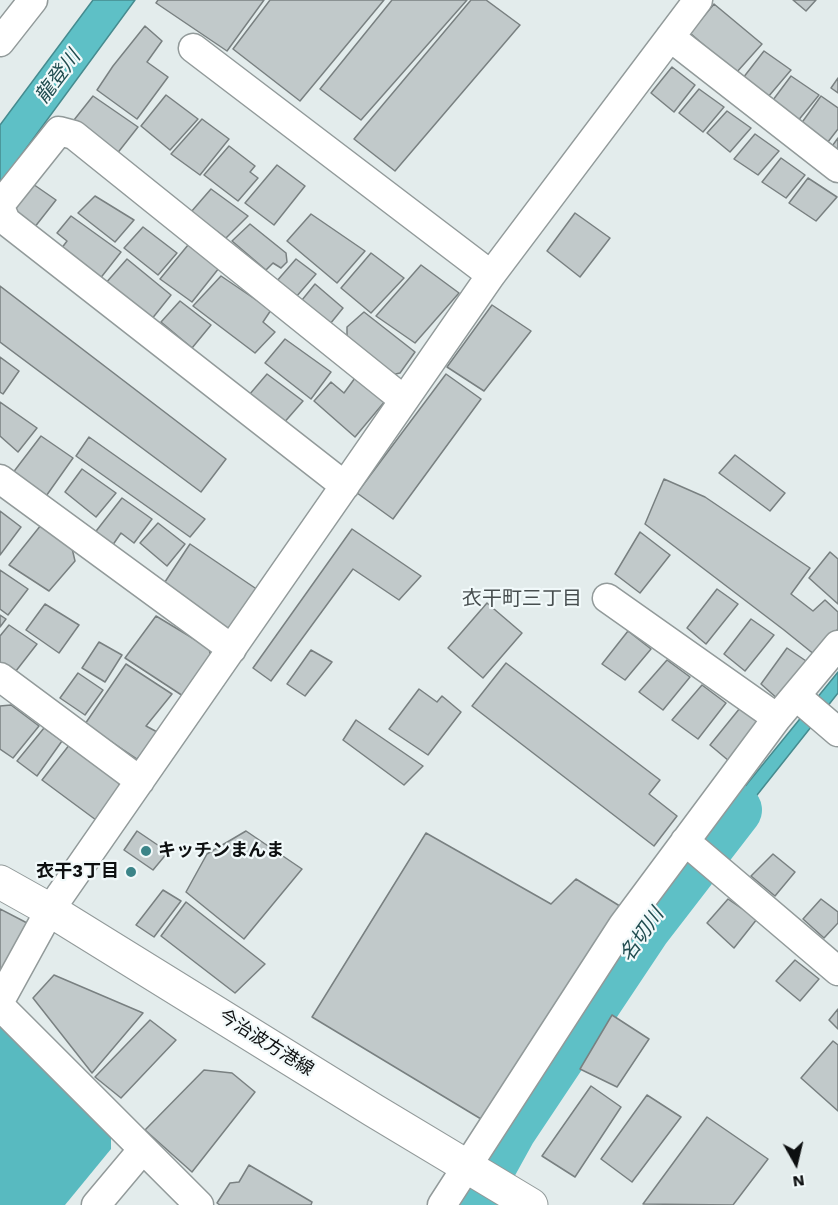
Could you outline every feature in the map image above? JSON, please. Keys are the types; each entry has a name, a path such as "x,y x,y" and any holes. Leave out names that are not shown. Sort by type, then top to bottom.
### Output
{"main road":[{"name":"今治波方港線","path":"0,882 50,910 531,1205"}],"street":[{"path":"0,42 33,0"},
{"path":"0,1001 50,910 491,275 698,0"},
{"path":"670,37 838,168"},
{"path":"193,48 491,275"},
{"path":"345,486 6,221 0,206 59,131 74,135 404,400"},
{"path":"0,479 232,649"},
{"path":"607,598 777,718"},
{"path":"442,1205 623,925 777,718 838,645"},
{"path":"0,677 140,781"},
{"path":"796,696 838,732"},
{"path":"685,841 838,971"},
{"path":"0,1006 199,1205"},
{"path":"96,1205 143,1149"}],"shaded area":[{"path":"0,1023 111,1137 111,1149 65,1205 0,1205"}],"water":[{"name":"龍登川","path":"93,0 135,0 0,184 0,125"},
{"path":"838,672 838,693 713,852 699,843"},
{"path":"650,909 665,919 635,961 620,951"},
{"path":"609,964 627,976 600,1018 582,1007"},
{"path":"558,1039 577,1051 512,1152 493,1140"},
{"path":"473,1183 489,1194 481,1205 458,1205"}],"building":[{"path":"158,0 264,0 227,51 156,3"},
{"path":"270,0 384,0 300,101 233,49"},
{"path":"392,0 467,0 361,120 320,89"},
{"path":"471,0 486,0 520,25 395,171 354,139"},
{"path":"793,0 816,0 806,11"},
{"path":"714,4 762,44 736,73 690,33"},
{"path":"145,26 162,41 147,62 168,77 137,119 97,90"},
{"path":"764,51 791,70 768,97 743,78"},
{"path":"672,67 695,85 674,112 651,93"},
{"path":"791,76 819,95 797,122 770,104"},
{"path":"838,78 838,93 831,88"},
{"path":"699,89 724,107 703,132 679,113"},
{"path":"166,95 198,119 170,150 141,126"},
{"path":"93,96 138,127 116,155 74,120"},
{"path":"821,96 838,108 838,129 824,147 798,128"},
{"path":"727,111 751,128 730,152 707,133"},
{"path":"202,119 229,139 200,175 171,154"},
{"path":"755,134 779,151 758,175 734,159"},
{"path":"838,138 838,155 830,149"},
{"path":"229,146 255,166 250,172 258,178 238,201 204,175"},
{"path":"781,158 805,175 786,198 762,182"},
{"path":"277,165 305,186 274,225 245,203"},
{"path":"808,178 837,197 816,221 789,203"},
{"path":"30,182 56,200 34,228 15,214 14,201"},
{"path":"211,189 248,216 226,238 191,212"},
{"path":"95,196 134,220 115,242 78,213"},
{"path":"575,213 610,238 580,277 547,251"},
{"path":"311,214 365,251 337,283 287,241"},
{"path":"71,216 121,252 99,280 61,249 67,241 57,233"},
{"path":"250,224 286,253 287,262 281,268 273,263 266,270 232,241"},
{"path":"143,227 177,253 158,275 124,248"},
{"path":"193,239 223,263 192,302 160,279"},
{"path":"371,253 404,278 371,313 341,288"},
{"path":"127,259 171,295 151,320 105,284"},
{"path":"296,259 316,274 296,297 276,282"},
{"path":"421,265 459,293 415,343 376,316"},
{"path":"221,276 271,310 263,322 275,332 255,353 193,306"},
{"path":"315,284 343,308 330,324 302,300"},
{"path":"0,286 226,459 201,492 0,342"},
{"path":"180,301 211,325 192,348 161,322"},
{"path":"492,305 531,331 484,391 447,367"},
{"path":"364,312 415,352 400,373 391,375 347,339 347,327"},
{"path":"285,339 331,372 311,399 265,363"},
{"path":"0,357 19,371 3,394 0,392"},
{"path":"267,374 303,401 282,425 249,395"},
{"path":"446,374 481,399 393,519 357,493"},
{"path":"355,378 386,400 355,437 314,401 331,382 344,393"},
{"path":"0,402 37,428 18,452 0,436"},
{"path":"41,436 73,458 44,499 12,474"},
{"path":"89,437 205,519 190,537 76,456"},
{"path":"735,455 785,493 770,511 719,473"},
{"path":"82,469 116,493 96,517 65,492"},
{"path":"664,479 705,497 810,568 791,594 813,611 825,600 838,612 838,629 815,655 645,524"},
{"path":"122,498 152,519 134,543 121,533 110,549 93,535"},
{"path":"0,511 21,527 0,555"},
{"path":"158,523 185,544 167,566 140,543"},
{"path":"41,525 71,544 75,561 49,591 9,565"},
{"path":"352,529 421,576 399,600 353,569 271,681 253,668"},
{"path":"640,532 670,555 640,593 615,574"},
{"path":"190,544 258,590 226,637 161,588"},
{"path":"830,552 838,559 838,604 809,578"},
{"path":"0,570 28,589 8,615 0,609"},
{"path":"717,589 738,604 706,644 687,628"},
{"path":"487,603 522,633 483,678 448,648"},
{"path":"45,604 79,625 59,653 26,630"},
{"path":"0,615 6,619 0,627"},
{"path":"156,616 209,648 212,665 183,696 125,658"},
{"path":"751,619 774,635 745,671 724,654"},
{"path":"9,625 37,644 12,676 0,667 0,636"},
{"path":"628,631 651,649 625,680 602,664"},
{"path":"99,642 122,655 105,682 82,668"},
{"path":"787,648 809,663 779,700 761,684"},
{"path":"311,650 332,662 305,696 287,684"},
{"path":"667,660 690,677 663,710 639,692"},
{"path":"506,663 660,780 649,794 677,816 654,846 472,706"},
{"path":"126,664 172,694 146,726 159,733 137,759 85,724"},
{"path":"78,673 103,690 85,715 60,698"},
{"path":"702,685 726,703 698,739 672,720"},
{"path":"419,689 437,702 442,696 461,712 428,755 389,729"},
{"path":"11,705 39,726 13,758 0,749 0,706"},
{"path":"740,708 762,724 729,761 710,745"},
{"path":"356,720 423,766 404,785 343,740"},
{"path":"44,728 62,741 37,776 17,761"},
{"path":"70,744 119,779 119,792 96,820 42,780"},
{"name":"キッチンまんま","path":"137,831 168,852 153,870 124,850"},
{"path":"246,831 302,869 244,939 186,892 207,854"},
{"path":"426,833 551,904 576,879 623,908 481,1119 312,1017"},
{"path":"773,854 795,872 775,896 751,876"},
{"path":"163,890 181,901 154,937 136,925"},
{"path":"728,899 757,919 734,948 707,923"},
{"path":"821,899 838,912 838,923 824,938 803,919"},
{"path":"186,902 265,964 235,993 161,936"},
{"path":"0,909 29,924 0,975"},
{"path":"795,960 819,979 800,1001 776,981"},
{"path":"54,975 143,1013 92,1073 33,998"},
{"path":"838,1009 838,1029 829,1020"},
{"path":"612,1015 649,1039 617,1087 580,1069"},
{"path":"150,1020 176,1040 121,1098 95,1077"},
{"path":"833,1041 838,1045 838,1111 801,1078"},
{"path":"204,1070 232,1073 255,1092 192,1172 145,1130"},
{"path":"591,1086 621,1107 575,1177 542,1156"},
{"path":"647,1095 681,1117 632,1182 601,1159"},
{"path":"707,1117 768,1159 733,1205 643,1204"},
{"path":"249,1165 312,1202 311,1205 220,1205 217,1203 230,1183 239,1182"}],"waterway":[{"name":"名切川","path":"469,1205 511,1129 645,928 736,810"}],"place":[{"name":"キッチンまんま","path":"146,851"},
{"name":"衣干3丁目","path":"131,872"}],"district":[{"name":"衣干町三丁目","path":"522,599"}]}
